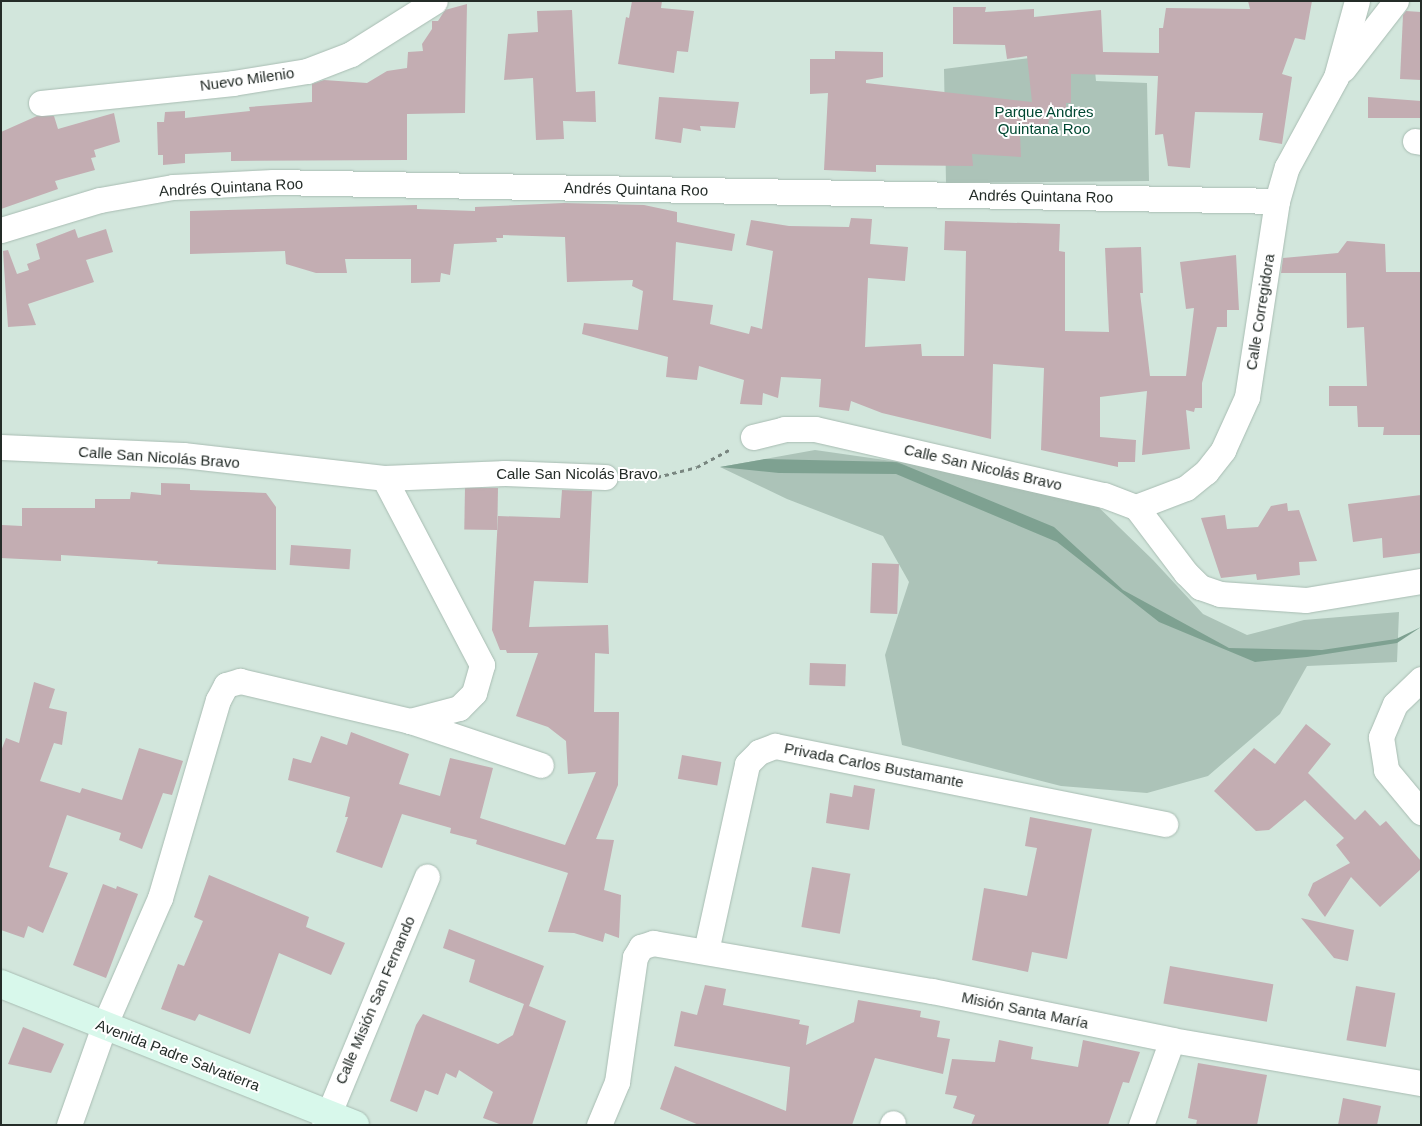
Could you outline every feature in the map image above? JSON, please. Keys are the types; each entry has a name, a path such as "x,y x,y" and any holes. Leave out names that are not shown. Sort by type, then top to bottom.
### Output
{"main road":[{"name":"Avenida Padre Salvatierra","path":"1,984 326,1119 355,1125"}],"street":[{"name":"Nuevo Milenio","path":"41,103 234,83 307,70 351,54 435,1"},
{"name":"Calle Corregidora","path":"1336,77 1357,1"},
{"name":"Calle Corregidora","path":"1136,507 1186,488 1206,472 1223,450 1247,397 1277,201 1287,168 1336,77 1396,1"},
{"name":"Andrés Quintana Roo","path":"1,230 100,200 173,187 273,182 1277,201"},
{"name":"Calle San Nicolás Bravo","path":"753,437 784,429 815,429 1104,495 1136,507"},
{"name":"Calle San Nicolás Bravo","path":"1,448 183,455 384,478 505,473 605,477"},
{"path":"384,478 482,665 474,693 459,708 410,721"},
{"path":"1136,507 1186,573 1200,587 1220,594 1306,600 1421,581"},
{"path":"1421,679 1395,704 1381,737 1386,770 1421,812"},
{"path":"69,1125 104,1026 160,898 218,700 226,685 240,681 410,721 541,765"},
{"name":"Privada Carlos Bustamante","path":"706,951 747,764 759,752 774,746 1166,824"},
{"name":"Calle Misión San Fernando","path":"326,1119 427,876"},
{"name":"Misión Santa María","path":"599,1125 616,1082 635,957 641,947 653,943 932,991 1172,1040 1421,1083"},
{"path":"1141,1125 1172,1040"}],"path":[{"name":"Calle San Nicolás Bravo","path":"605,477 657,477 698,467 753,437"}],"green space":[{"name":"Parque Andres Quintana Roo","path":"1093,50 1096,81 1147,83 1149,181 946,183 944,69"},
{"path":"815,450 948,469 1086,495 1153,560 1203,614 1247,635 1304,620 1399,612 1397,662 1307,666 1280,714 1208,776 1147,793 1061,786 902,745 885,655 909,582 883,536 787,499 720,467"}],"shaded area":[{"path":"765,459 897,462 1054,527 1123,590 1229,648 1322,650 1396,639 1421,627 1397,643 1307,657 1255,662 1159,622 1057,542 896,474 779,473 720,467"}],"building":[{"path":"632,1 662,1 661,8 694,11 688,52 677,51 674,73 618,64 626,17 629,18"},
{"path":"1248,1 1312,1 1305,40 1295,38 1282,74 1292,77 1282,144 1259,140 1263,113 1195,112 1190,168 1168,166 1163,134 1155,135 1158,76 1071,74 1071,103 1066,103 1066,118 1049,119 1047,131 1020,132 1021,157 972,154 973,166 876,165 876,172 824,170 828,93 810,94 810,59 835,59 835,51 883,52 883,77 866,80 866,83 1032,102 1027,56 1007,59 1005,45 953,44 953,7 986,7 985,12 1034,9 1034,17 1101,10 1103,52 1159,53 1159,28 1163,28 1166,8 1250,9"},
{"path":"467,4 465,113 407,114 407,160 231,161 231,152 185,154 185,163 163,165 163,155 158,155 157,122 164,122 165,112 185,111 185,118 250,111 249,107 312,102 312,84 324,80 367,83 387,71 407,68 408,52 423,51 422,44 432,29 432,21 438,21 445,10"},
{"path":"572,10 576,92 595,91 596,122 563,121 564,139 536,140 533,78 504,80 508,34 538,32 537,11"},
{"path":"1406,11 1421,12 1421,80 1400,79 1403,15"},
{"path":"659,97 739,102 735,128 700,126 701,131 683,128 681,143 655,139"},
{"path":"1368,97 1421,101 1421,118 1368,118"},
{"path":"114,113 120,142 94,150 96,157 91,158 95,170 55,181 58,189 1,209 1,132 37,116 54,116 58,129"},
{"path":"564,203 644,205 677,212 677,222 735,234 732,251 676,242 673,300 713,305 710,324 749,334 751,326 762,329 773,251 746,245 751,220 789,226 849,227 851,218 872,219 870,244 908,247 905,281 868,278 865,347 921,344 922,356 964,356 966,251 944,250 945,221 1060,224 1059,251 1065,252 1065,331 1109,332 1105,248 1141,247 1143,293 1140,293 1150,376 1186,376 1194,308 1186,309 1180,262 1236,255 1239,310 1227,310 1227,327 1217,327 1202,383 1202,408 1195,408 1194,412 1186,410 1190,449 1142,455 1147,391 1100,397 1100,437 1136,440 1135,462 1118,462 1118,467 1041,450 1044,368 993,364 991,439 882,413 851,401 849,411 819,407 821,379 781,377 778,398 763,393 762,405 740,404 744,380 699,366 697,380 666,377 668,357 582,334 584,323 638,330 643,291 632,286 633,280 567,282 565,237 503,235 503,238 496,238 497,242 454,244 450,275 441,273 440,282 411,283 411,259 345,259 347,273 316,273 286,264 285,251 190,254 190,211 417,205 417,209 475,211 475,207"},
{"path":"75,229 78,238 106,229 113,252 86,260 94,282 28,304 36,325 8,327 3,251 8,250 17,274 29,270 27,264 40,259 36,244"},
{"path":"1347,241 1385,244 1386,272 1421,272 1421,435 1383,435 1384,427 1358,427 1357,406 1329,406 1329,386 1367,386 1364,327 1347,328 1346,273 1281,273 1283,258 1338,253"},
{"path":"161,483 190,484 190,490 266,493 276,507 276,570 157,564 158,561 61,555 61,561 1,558 2,525 22,526 22,508 95,508 95,499 130,499 131,492 161,495"},
{"path":"465,487 498,488 497,530 464,529"},
{"path":"562,490 592,491 588,583 534,581 529,627 608,625 609,654 595,653 594,712 619,712 618,785 596,839 614,840 604,890 621,895 619,938 605,933 603,942 574,933 548,932 568,873 476,844 477,840 450,833 451,828 402,814 382,868 336,852 348,817 345,817 350,797 288,780 293,758 311,763 321,736 347,745 351,732 409,754 399,784 440,796 450,758 493,768 480,818 565,845 596,772 568,774 566,741 548,727 516,716 538,653 507,653 506,650 500,650 492,630 498,516 560,518"},
{"path":"1421,495 1421,553 1383,558 1382,538 1353,542 1348,504"},
{"path":"1287,503 1288,511 1299,510 1317,561 1299,562 1300,575 1257,580 1256,574 1221,578 1201,518 1225,515 1227,529 1258,527 1271,506"},
{"path":"291,545 351,549 349,569 290,565"},
{"path":"872,563 899,564 897,614 870,613"},
{"path":"810,663 846,664 845,686 809,685"},
{"path":"34,682 55,689 49,708 67,712 62,745 54,743 40,781 80,793 82,788 122,800 139,748 183,761 172,795 163,793 142,849 119,840 121,833 67,815 49,867 68,873 43,933 28,926 24,938 1,930 1,751 6,738 19,743"},
{"path":"1306,724 1331,744 1308,773 1355,820 1365,810 1380,826 1386,821 1421,861 1421,869 1380,907 1351,877 1325,917 1308,895 1313,883 1350,863 1336,845 1344,838 1305,800 1269,830 1256,831 1214,791 1254,748 1275,764"},
{"path":"682,755 721,762 717,786 678,779"},
{"path":"854,785 875,789 869,830 826,823 830,793 852,797"},
{"path":"1030,817 1092,829 1067,959 1032,952 1028,972 972,960 984,888 1027,896 1037,848 1025,846"},
{"path":"812,867 850,874 840,934 801,927"},
{"path":"209,875 309,917 306,927 345,943 331,975 279,953 250,1034 199,1014 195,1021 161,1009 178,964 184,966 203,921 194,917"},
{"path":"103,884 116,889 117,886 138,894 106,978 73,965"},
{"path":"1301,918 1354,930 1348,961 1334,958"},
{"path":"449,929 544,966 529,1006 566,1021 532,1125 502,1125 483,1118 493,1092 459,1070 456,1078 446,1073 438,1095 425,1090 417,1112 390,1101 416,1025 423,1014 498,1044 513,1035 524,1004 469,982 475,960 443,948"},
{"path":"1170,966 1273,984 1267,1022 1163,1003"},
{"path":"705,985 726,989 723,1005 800,1020 799,1024 809,1026 806,1045 854,1022 858,1000 921,1011 920,1017 940,1021 937,1037 950,1039 943,1074 875,1058 852,1125 699,1125 660,1109 675,1066 786,1111 790,1067 674,1046 681,1011 697,1015"},
{"path":"1356,986 1395,993 1386,1047 1346,1040"},
{"path":"23,1027 64,1044 51,1073 8,1064"},
{"path":"999,1040 1033,1047 1031,1059 1078,1067 1083,1040 1140,1052 1129,1083 1123,1082 1108,1125 971,1125 975,1115 953,1108 957,1096 945,1094 952,1059 995,1062"},
{"path":"1198,1063 1267,1075 1257,1125 1196,1125 1197,1120 1188,1118"},
{"path":"1343,1098 1381,1106 1377,1125 1338,1125"}]}
